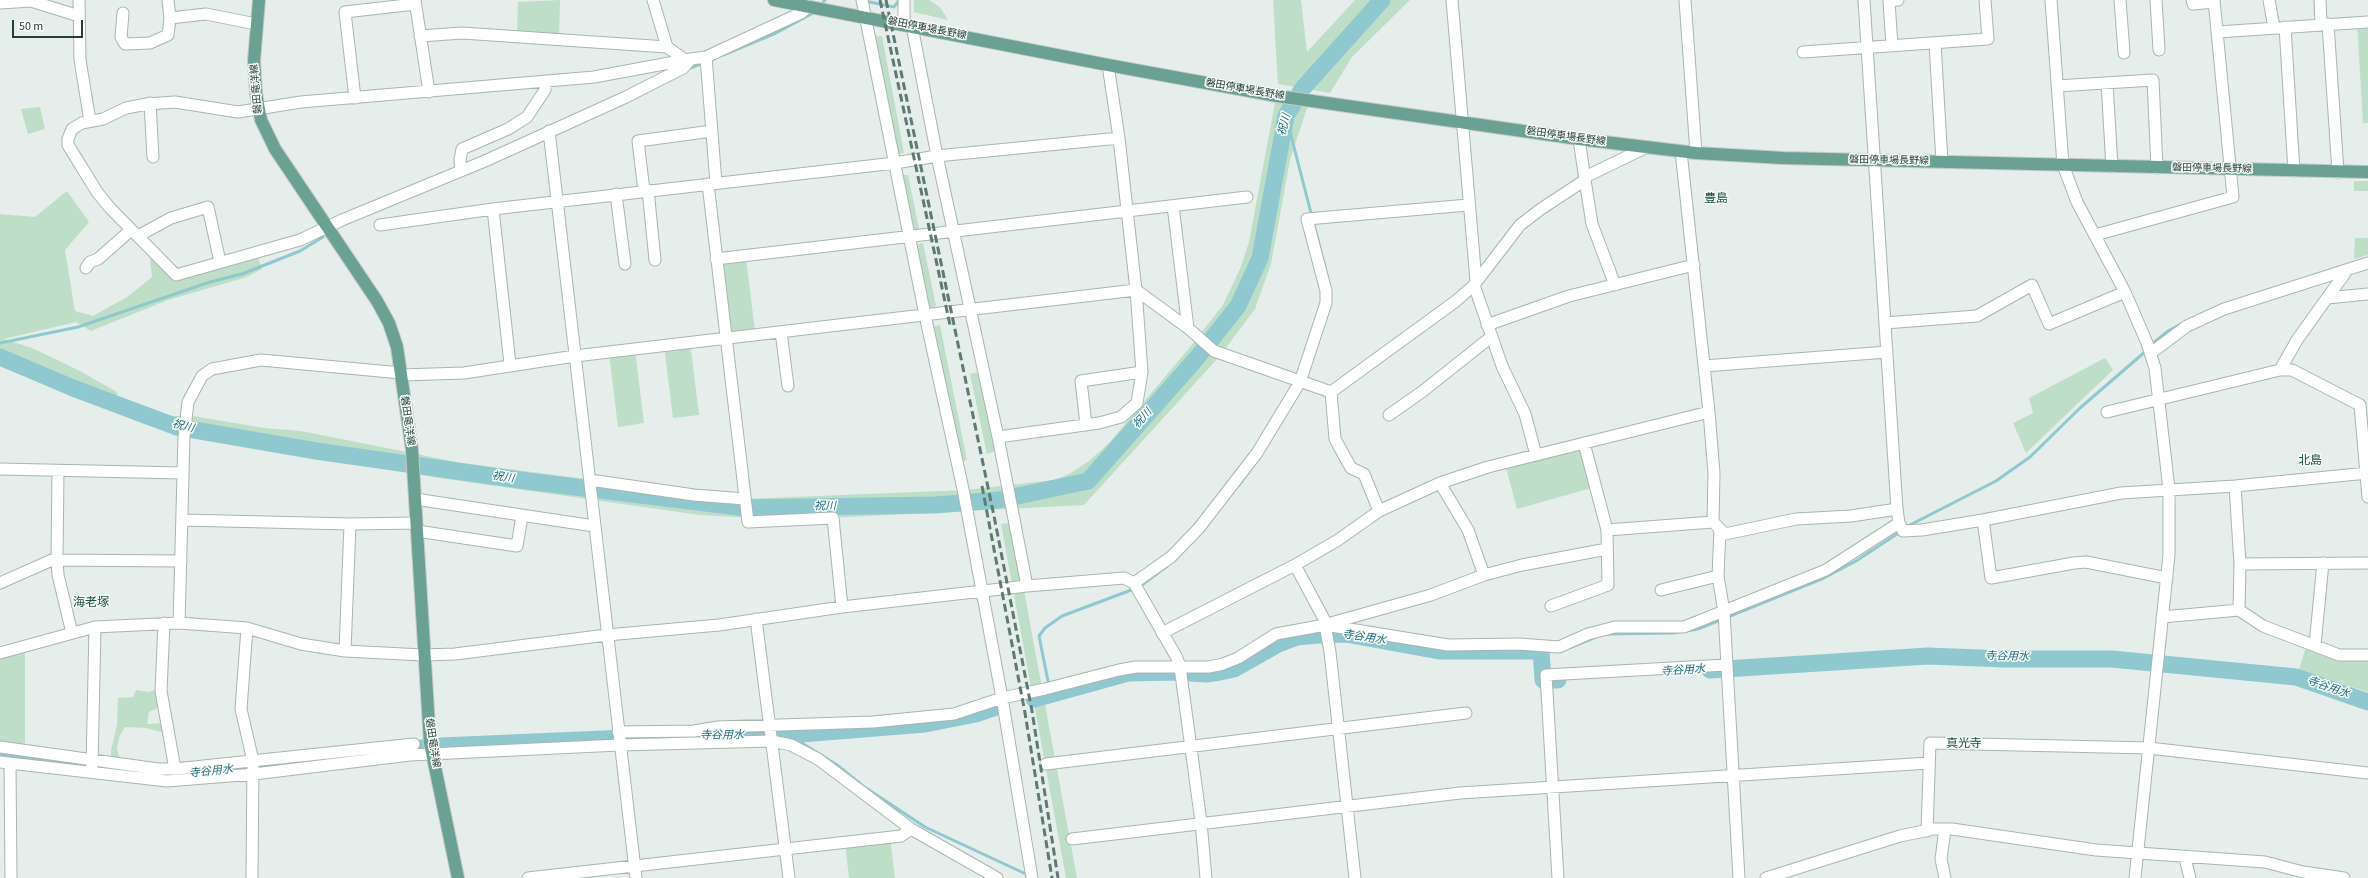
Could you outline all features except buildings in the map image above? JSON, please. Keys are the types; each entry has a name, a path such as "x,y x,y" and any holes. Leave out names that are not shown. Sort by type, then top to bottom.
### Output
{"main road":[{"name":"磐田竜洋線","path":"259,0 254,61 257,109 275,149 377,301 389,322 397,347 412,450 428,720 433,755 458,878"},
{"name":"磐田停車場長野線","path":"774,0 1108,65 1284,97 1578,139 1696,153 2112,167 2368,172"}],"street":[{"path":"0,3 31,0 79,16"},
{"path":"79,0 80,60 90,121"},
{"path":"123,13 121,37 125,44 150,43 165,38 168,35 170,18 168,0"},
{"path":"653,0 667,47"},
{"path":"862,0 925,315 963,489 1002,698 1032,878"},
{"path":"904,0 908,25 998,437 1026,586"},
{"path":"1452,0 1475,283 1502,366 1525,414 1536,455"},
{"path":"1685,0 1696,153"},
{"path":"1864,0 1897,509 1899,523 1903,530 1907,531 1983,520 2088,498 2169,489 2235,486 2367,473"},
{"path":"1892,46 1889,1 1898,0"},
{"path":"1803,52 1988,39 1985,0"},
{"path":"2051,0 2064,165 2077,202 2125,292 2156,368 2169,489 2170,528 2167,578 2135,878"},
{"path":"2120,0 2124,53"},
{"path":"2156,0 2159,50"},
{"path":"2095,235 2233,197 2214,1 2193,4 2192,0"},
{"path":"2269,0 2280,28 2294,171"},
{"path":"2320,0 2325,24 2338,172"},
{"path":"355,98 345,12 415,2 429,92"},
{"path":"688,60 683,68 549,131 461,171 300,240 176,275 134,233 97,192 68,146 68,139 72,129 82,123 103,119 126,108 150,103 175,102 224,111 257,109 301,102 594,77 688,60 706,57 801,13 809,6"},
{"path":"170,18 206,14 256,24"},
{"path":"2217,32 2368,22"},
{"path":"420,36 462,33 667,47 688,60"},
{"path":"1935,43 1942,162"},
{"path":"706,57 712,132 712,184 716,259 748,522 833,518 842,607"},
{"path":"998,437 1086,425 1121,417 1137,403 1142,372 1136,290 1119,138 1108,65"},
{"path":"2057,86 2153,80 2157,168"},
{"path":"461,171 460,160 462,149 508,129 527,117 545,90 545,82"},
{"path":"2107,83 2112,167"},
{"path":"150,103 153,157"},
{"path":"549,131 590,480 594,526 608,635 619,745 635,872"},
{"path":"656,260 638,141 712,132"},
{"path":"380,225 646,190 895,163 937,156 1119,138"},
{"path":"1578,139 1592,224 1615,285"},
{"path":"1330,392 1456,301 1475,283 1520,225 1585,179 1647,147"},
{"path":"1681,151 1694,265 1714,473 1718,576 1724,612 1739,878"},
{"path":"616,194 625,264"},
{"path":"716,259 1247,197"},
{"path":"1134,583 1171,557 1199,528 1257,453 1300,382 1326,303 1326,291 1307,219 1468,205"},
{"path":"1173,206 1188,328"},
{"path":"86,268 90,262 98,259 134,233 171,218 208,207 220,262"},
{"path":"493,209 510,364"},
{"path":"2149,348 2187,326 2224,309 2346,272 2368,263"},
{"path":"1488,325 1569,296 1694,265"},
{"path":"2280,370 2298,340 2346,272"},
{"path":"1885,323 1977,316 2032,285 2049,324 2125,292"},
{"path":"179,623 182,473 188,402 202,376 212,369 261,360 274,360 401,374 464,373 499,368 510,364 1136,290 1188,328 1214,351 1330,392"},
{"path":"2327,298 2368,294"},
{"path":"781,332 788,386"},
{"path":"1389,415 1423,391 1492,337"},
{"path":"1704,366 1887,352"},
{"path":"2107,412 2280,370 2292,370 2306,375 2360,405 2368,497"},
{"path":"1086,425 1081,381 1142,372"},
{"path":"1330,392 1335,439 1351,468 1364,474 1379,511"},
{"path":"1162,633 1295,565 1338,540 1379,511 1440,483 1488,467 1709,412"},
{"path":"1550,606 1608,585 1607,530 1584,443"},
{"path":"0,469 182,473"},
{"path":"58,471 58,575 72,633"},
{"path":"590,480 694,495 745,499"},
{"path":"1440,483 1468,530 1484,575"},
{"path":"2235,486 2240,564 2239,610"},
{"path":"415,499 594,526"},
{"path":"1607,530 1716,526 1725,534 1796,519 1851,516 1897,509"},
{"path":"182,520 417,527 517,546 522,516"},
{"path":"1983,520 1991,578 2086,562 2167,578"},
{"path":"1325,625 1448,645 1519,644 1559,647 1588,634 1615,627 1684,627 1826,570 1899,523"},
{"path":"345,651 350,524"},
{"path":"618,732 694,731 718,727 873,722 954,714 1002,698 1045,689 1119,670 1136,667 1209,667 1223,664 1238,658 1276,634 1325,625 1431,595 1484,575 1522,564 1607,549"},
{"path":"0,583 57,559 181,561"},
{"path":"2315,645 2324,563"},
{"path":"2240,564 2368,563"},
{"path":"1295,565 1323,617 1325,625 1355,878"},
{"path":"1661,590 1718,576"},
{"path":"0,653 95,627 179,623 247,628 301,644 345,651 423,655 455,654 608,635 719,625 842,607 1026,586 1116,578 1134,583 1177,658 1180,667 1201,822 1206,878"},
{"path":"2162,617 2239,610 2263,626 2339,655 2368,655"},
{"path":"756,619 768,726 772,741 789,878"},
{"path":"164,623 161,691 175,769"},
{"path":"92,772 95,627"},
{"path":"247,628 241,709 253,761 254,774 252,878"},
{"path":"1558,878 1546,674 1726,665"},
{"path":"1046,764 1466,713"},
{"path":"11,878 5,818 5,763 167,781 254,774 410,755 619,745 772,741 791,745 818,759 910,829 997,878"},
{"path":"1927,831 1930,743 2149,748 2368,773"},
{"path":"0,747 158,769 175,769 414,744"},
{"path":"1072,839 1201,822 1460,793 1929,763"},
{"path":"528,878 635,872 786,849 901,836 910,829"},
{"path":"1945,829 1941,859 1945,878"},
{"path":"1766,878 1900,836 1945,829 2071,847 2138,854 2266,862 2303,872 2344,878"},
{"path":"2185,858 2190,878"}],"green space":[{"path":"560,0 559,39 517,36 518,2"},
{"path":"914,0 929,0 940,7 948,20 914,12"},
{"path":"1273,0 1301,0 1307,52 1355,0 1410,0 1352,57 1330,93 1278,84"},
{"path":"2357,22 2368,22 2368,123 2363,123"},
{"path":"882,36 904,153 896,155 873,37"},
{"path":"1278,87 1308,105 1290,160 1271,264 1255,309 1219,357 1084,505 789,520 700,515 446,479 200,439 144,424 0,362 0,353 9,357 0,352 0,214 35,217 67,191 89,222 65,250 75,311 93,316 127,297 152,277 150,259 153,257 173,281 256,252 262,269 247,277 168,300 91,331 76,322 4,339 32,348 78,370 117,392 118,400 169,416 193,416 264,428 301,431 462,463 742,499 966,490 1054,480 1069,474 1089,461 1108,444 1186,352 1223,305 1240,269 1249,242"},
{"path":"40,107 45,129 28,134 21,109"},
{"path":"902,175 908,175 919,229 912,231"},
{"path":"2354,181 2368,181 2368,191 2354,191"},
{"path":"2355,238 2368,238 2368,255 2354,259"},
{"path":"923,243 936,306 927,308 914,245"},
{"path":"746,258 755,331 729,334 720,261"},
{"path":"940,325 967,460 957,463 930,328"},
{"path":"690,342 699,415 673,418 664,345"},
{"path":"635,350 644,423 618,427 609,353"},
{"path":"2105,358 2113,370 2026,453 2013,423 2033,413 2029,398"},
{"path":"979,372 996,451 987,454 970,374"},
{"path":"1584,443 1595,487 1517,509 1505,464"},
{"path":"1011,523 1077,878 1066,878 1001,524"},
{"path":"2307,643 2348,655 2368,655 2368,692 2299,670"},
{"path":"25,651 25,750 0,747 0,652"},
{"path":"136,690 149,692 156,690 158,708 149,712 147,724 166,723 165,733 146,728 125,727 120,735 117,748 119,758 111,756 117,725 118,698 133,697"},
{"path":"890,837 895,878 849,878 845,843"}],"waterway":[{"path":"820,6 825,0"},
{"path":"865,1 894,7 899,0"},
{"name":"祝川","path":"0,357 73,388 177,427 316,451 527,481 746,508 935,505 999,500 1088,481 1196,359 1238,306 1260,258 1286,116 1303,88 1382,0"},
{"path":"723,55 776,33 815,12"},
{"path":"687,69 704,63"},
{"path":"1286,116 1329,283"},
{"path":"0,343 78,327 210,282 242,274 300,251 323,237"},
{"path":"2151,345 2168,331 2181,324"},
{"path":"1908,526 1996,481 2030,457 2080,408 2146,351"},
{"path":"1239,485 1250,470"},
{"path":"1607,634 1673,633 1698,629 1824,578 1856,561 1900,532"},
{"path":"1139,587 1166,567"},
{"path":"1051,696 1039,636 1045,628 1062,616 1134,589"},
{"name":"寺谷用水","path":"1034,699 1128,673 1175,672 1206,674 1234,669 1278,644 1297,637 1318,635 1346,634 1439,651 1541,651 1543,680 1558,680"},
{"path":"1561,651 1594,638"},
{"name":"寺谷用水","path":"1710,670 1928,656 2005,659 2112,659 2296,677 2368,702"},
{"name":"寺谷用水","path":"441,746 626,738 789,735 925,724 976,714 999,706"},
{"path":"789,735 837,765 863,786 925,827 1028,875"},
{"name":"寺谷用水","path":"393,752 423,748"},
{"name":"寺谷用水","path":"0,754 150,774 190,775"},
{"name":"寺谷用水","path":"219,772 361,756"}],"railway":[{"path":"880,0 950,325"},
{"path":"886,0 994,516 1032,711 1058,878"},
{"path":"982,486 1025,713 1052,878"}],"district":[{"name":"豊島","path":"1716,199"},
{"name":"北島","path":"2310,461"},
{"name":"海老塚","path":"91,603"},
{"name":"真光寺","path":"1964,744"}]}
